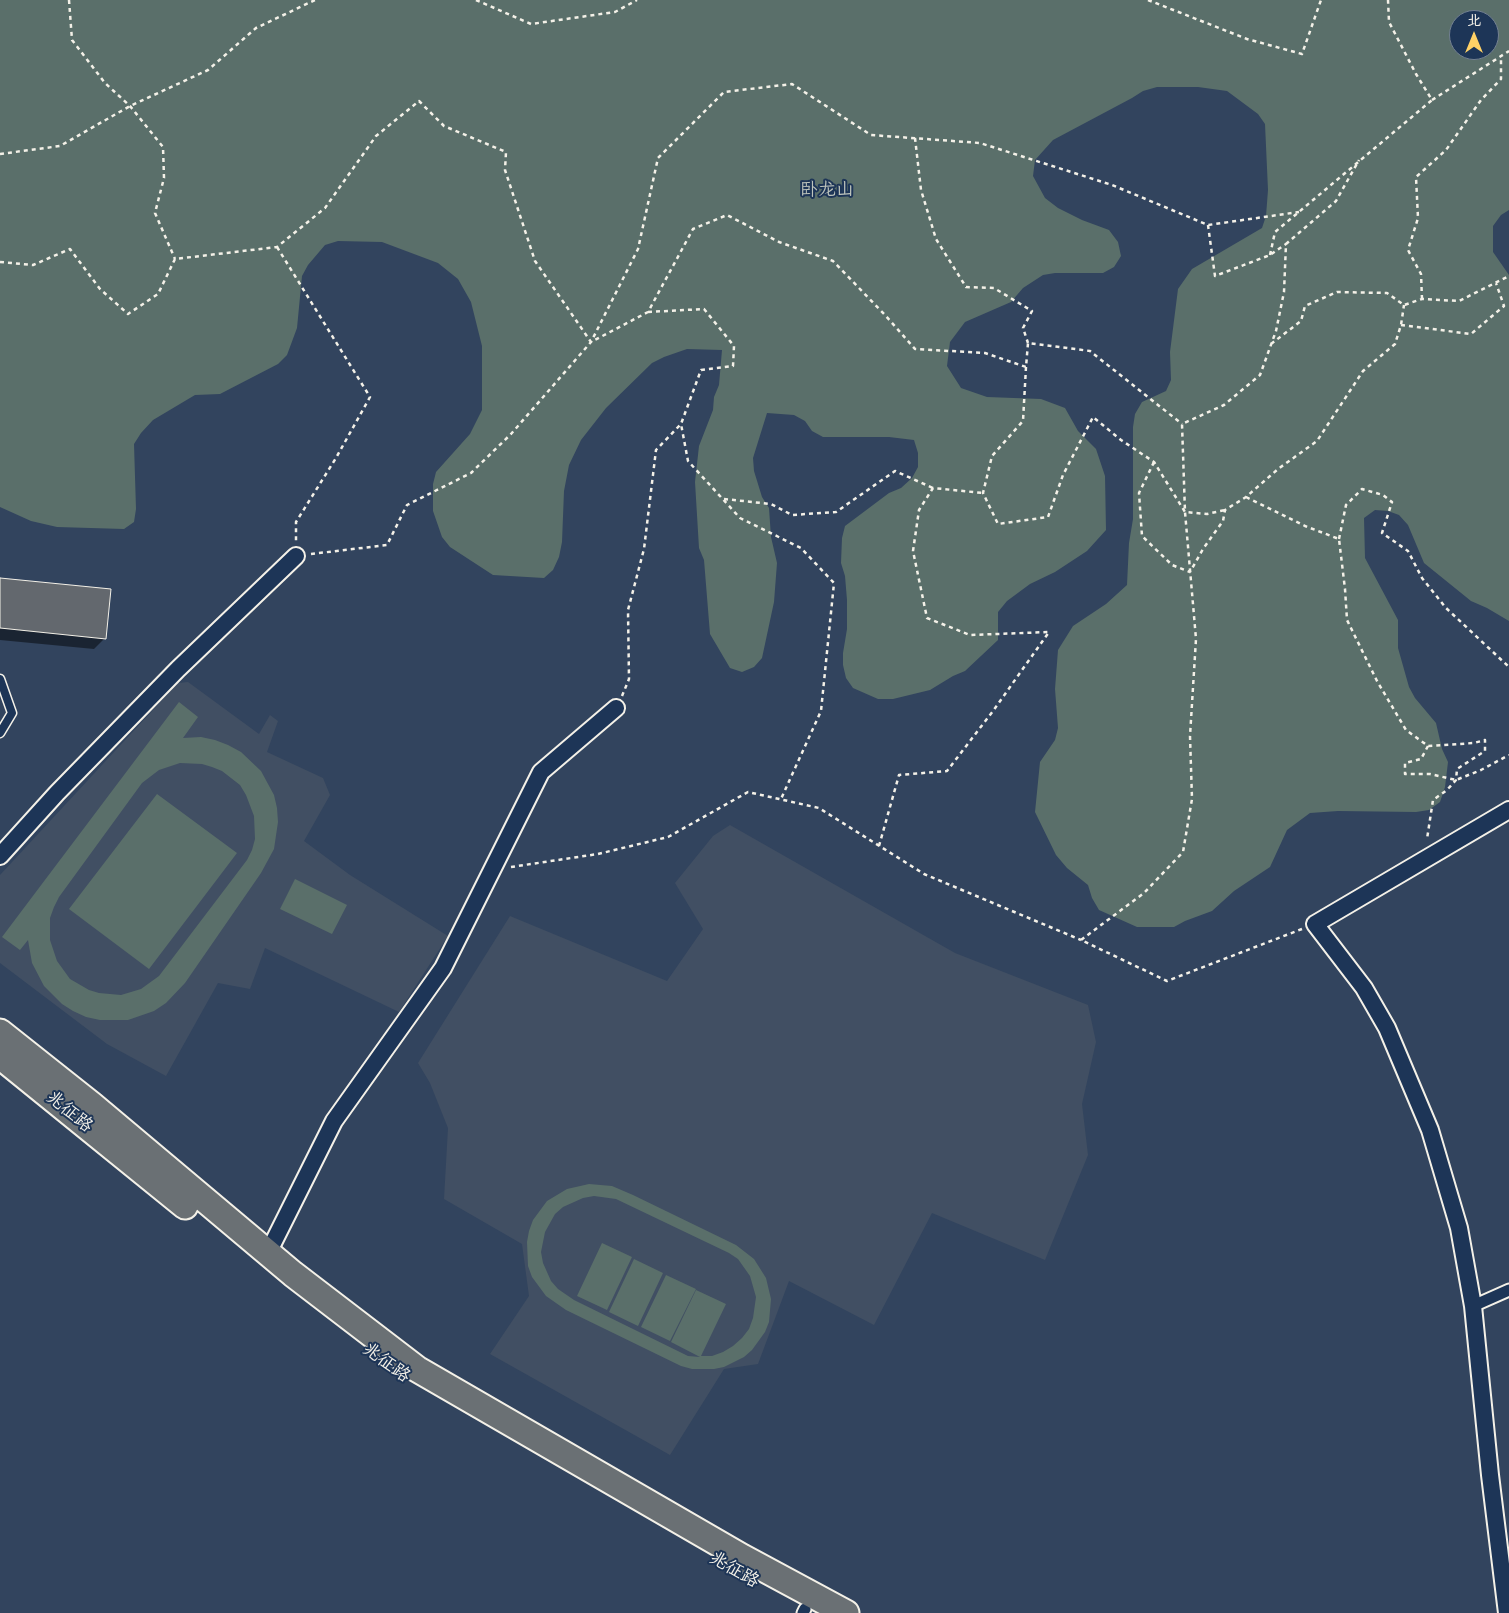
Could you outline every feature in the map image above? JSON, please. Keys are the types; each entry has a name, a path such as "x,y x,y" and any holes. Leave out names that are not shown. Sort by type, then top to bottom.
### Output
{"main road":[{"path":"0,1032 268,1253 417,1369 742,1557 846,1613"},
{"name":"兆征路","path":"0,1056 285,1287 410,1382 807,1612"}],"street":[{"path":"0,856 178,669 296,556"},
{"path":"268,1253 334,1121 443,968 540,772 616,708"},
{"path":"1507,1613 1507,1589 1490,1475 1473,1306 1459,1228 1430,1130 1387,1028 1364,988 1315,924 1509,810"},
{"path":"1473,1306 1509,1290"}],"lane":[{"path":"0,679 12,713 0,733"}],"path":[{"path":"0,262 33,265 70,249 100,289 128,314 158,294 175,259 155,213 164,178 163,146 130,106 105,83 72,40 69,0"},
{"path":"0,154 60,146 130,106 208,70 256,28 315,0"},
{"path":"476,0 531,24 615,12 637,0"},
{"path":"1148,0 1247,39 1302,54 1321,0"},
{"path":"1388,0 1389,22 1432,100"},
{"path":"1270,255 1275,232 1358,160 1432,100 1509,51"},
{"path":"1422,299 1421,274 1408,250 1418,218 1416,177 1446,150 1481,100 1501,79 1501,56"},
{"path":"277,247 370,398 336,458 296,522 296,556 387,544 407,505 471,473 511,434 591,342 638,249 658,158 724,92 792,84 871,134 980,143 1112,185 1208,225 1299,212"},
{"path":"175,259 277,247 325,208 376,136 419,101 444,126 506,152 505,170 535,261 591,342"},
{"path":"915,138 921,190 936,239 966,287 994,288 1032,311 1022,328 1028,343 1023,422 992,456 983,493 998,524 1048,517 1062,475 1093,417 1121,440 1154,462 1185,512"},
{"path":"1208,225 1215,276 1270,255 1286,244 1336,201 1358,160"},
{"path":"648,312 693,229 727,216 779,242 833,261 885,315 914,349 985,353 1026,367"},
{"path":"1182,424 1224,405 1260,375 1276,330 1284,292 1286,244"},
{"path":"1404,305 1422,299 1459,301 1509,276"},
{"path":"1401,325 1471,334 1504,306 1496,282"},
{"path":"1271,344 1301,321 1305,306 1337,292 1387,293 1404,305"},
{"path":"1185,512 1207,514 1225,510 1246,497 1278,469 1317,441 1363,371 1395,344 1401,325 1404,305"},
{"path":"591,342 648,312 704,309 734,346 733,366 700,370 681,424 656,450 644,549 628,610 629,679 616,708"},
{"path":"1028,343 1090,351 1182,424 1185,512 1196,639 1190,736 1192,799 1183,852 1144,893 1081,940"},
{"path":"681,424 688,461 740,518 801,548 834,582 820,711 780,799"},
{"path":"1154,462 1139,493 1142,536 1172,565 1190,572"},
{"path":"723,499 772,504 792,515 836,512 895,471 933,488 983,493"},
{"path":"879,846 899,775 947,771 993,711 1049,632 970,635 927,618 913,550 920,510 933,488"},
{"path":"1456,780 1458,769 1485,751 1485,740 1474,743 1428,746 1406,730 1377,681 1347,620 1339,538 1346,505 1362,489 1383,495 1392,502 1382,533 1408,551 1422,578 1446,608 1509,666"},
{"path":"1246,497 1305,526 1339,538"},
{"path":"1190,572 1203,549 1223,521 1225,510"},
{"path":"1428,746 1421,759 1405,763 1405,774 1430,774 1456,780"},
{"path":"1424,860 1433,800 1447,790 1456,780 1481,770 1509,755"},
{"path":"492,870 598,854 668,838 748,792 819,808 924,874 1081,940 1167,981 1315,924"}],"shaded area":[{"path":"188,682 259,734 270,715 278,721 267,752 323,778 330,795 304,841 350,875 448,936 399,1012 265,948 250,989 218,983 166,1076 107,1044 0,963 0,875 178,683"},
{"path":"730,825 955,953 1088,1005 1096,1042 1082,1104 1088,1155 1045,1260 932,1213 874,1325 789,1281 758,1364 724,1369 670,1455 490,1354 529,1296 522,1244 444,1199 448,1128 430,1083 418,1063 510,916 667,981 703,929 675,883 713,836"}],"green space":[{"name":"卧龙山","path":"0,0 1509,0 1509,210 1501,215 1493,226 1493,252 1509,275 1509,621 1471,601 1424,563 1408,525 1399,515 1388,511 1375,510 1364,518 1365,558 1398,620 1398,648 1409,687 1415,698 1436,723 1442,749 1448,762 1445,787 1440,802 1429,810 1416,812 1338,811 1310,813 1287,830 1270,867 1234,891 1212,911 1174,927 1137,927 1099,910 1092,898 1088,885 1067,868 1056,855 1035,812 1040,762 1055,740 1058,728 1055,689 1058,650 1073,626 1106,604 1127,585 1129,543 1133,519 1133,427 1135,414 1142,402 1166,391 1171,380 1170,352 1178,289 1192,269 1262,228 1266,216 1268,190 1265,124 1258,114 1227,91 1198,87 1157,87 1143,91 1053,140 1035,160 1033,176 1045,198 1058,208 1082,220 1109,230 1118,242 1121,256 1114,267 1103,273 1055,273 1043,275 1023,288 1011,302 965,322 950,342 947,366 961,388 987,397 1041,399 1065,408 1078,431 1096,449 1105,476 1106,530 1087,551 1055,572 1030,584 1007,601 998,612 998,640 965,671 930,690 893,699 878,699 853,688 846,678 843,665 847,629 845,576 841,563 842,538 845,526 889,493 901,488 912,478 918,467 918,453 914,440 889,437 823,437 812,431 805,421 794,415 767,413 753,458 754,471 762,497 769,508 771,537 777,563 774,602 762,658 754,667 742,672 730,668 710,634 704,560 699,548 695,482 699,446 713,410 714,397 719,385 722,350 687,349 652,363 606,408 581,440 569,465 564,491 562,542 559,557 553,570 544,578 493,575 450,547 442,537 433,511 433,484 436,472 470,434 482,410 482,346 471,302 458,279 438,263 382,242 338,241 325,245 308,265 302,276 297,328 287,355 278,364 220,394 195,395 153,420 141,433 134,444 136,509 134,522 124,529 57,527 31,521 0,507"},
{"path":"179,702 198,717 183,738 201,737 228,745 241,752 261,771 274,795 277,808 278,822 274,849 261,873 185,983 166,1003 154,1011 128,1020 100,1020 86,1017 73,1011 62,1004 44,986 32,963 28,940 20,950 2,937","holes":["180,763 202,764 222,771 240,785 246,795 254,816 255,839 252,850 247,860 159,976 141,989 121,995 89,990 70,979 57,961 50,940 50,918 54,907 59,897 142,783 159,770"]},
{"path":"157,794 237,853 149,969 69,909"},
{"path":"295,879 347,905 332,934 280,909"},
{"path":"589,1184 612,1186 736,1245 754,1259 766,1278 771,1299 769,1322 765,1332 752,1350 744,1357 724,1367 692,1369 681,1366 566,1310 546,1296 532,1277 528,1266 527,1242 529,1231 533,1220 547,1201 567,1189","holes":["594,1196 616,1199 738,1259 750,1276 756,1297 753,1318 749,1329 733,1346 712,1356 701,1356 726,1304 696,1290 671,1342 700,1357 688,1356 574,1300 558,1289 551,1281 543,1263 541,1252 545,1232 555,1214 563,1207 583,1198"]},
{"path":"602,1243 632,1257 607,1310 577,1296"},
{"path":"634,1259 663,1273 638,1326 609,1312"},
{"path":"666,1275 696,1289 670,1341 641,1327"}],"building":[{"path":"0,578 111,589 106,639 0,628"}]}
